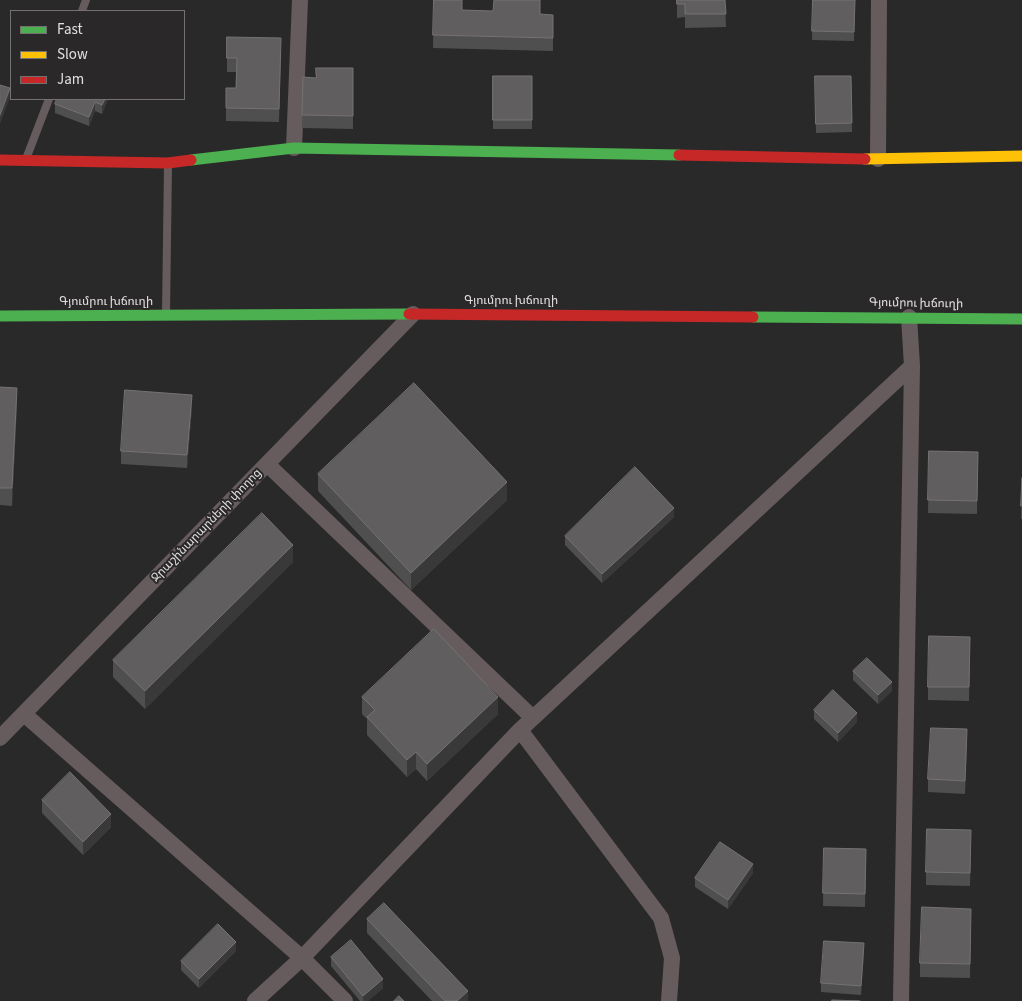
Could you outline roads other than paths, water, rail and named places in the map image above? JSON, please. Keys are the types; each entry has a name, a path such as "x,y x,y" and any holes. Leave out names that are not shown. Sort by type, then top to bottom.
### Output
{"street":[{"path":"294,148 300,0"},
{"path":"878,159 879,0"},
{"path":"0,160 168,163 294,148 878,159 1022,156"},
{"name":"Գյումրու խճուղի","path":"0,316 413,314 1022,319"},
{"name":"Ջրաշինարարների փողոց","path":"0,738 413,314"},
{"path":"901,1001 912,366 909,317"},
{"path":"255,1001 302,958 532,718 912,366"},
{"path":"267,464 532,718"},
{"path":"24,714 302,958 345,1001"},
{"path":"520,730 661,918 672,958 669,1001"}],"lane":[{"path":"25,161 49,100"},
{"path":"166,315 168,163"}]}
